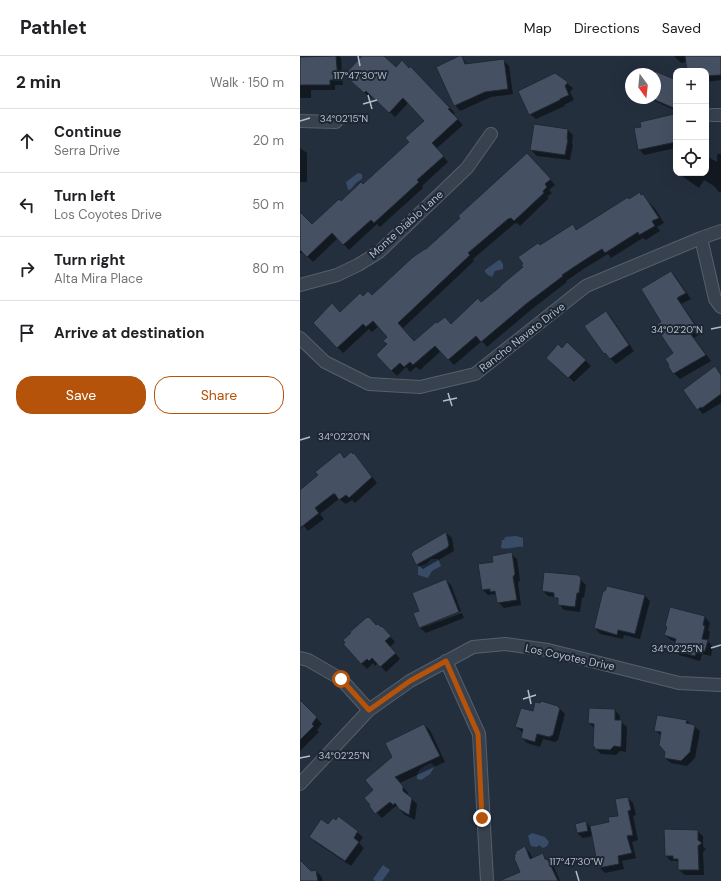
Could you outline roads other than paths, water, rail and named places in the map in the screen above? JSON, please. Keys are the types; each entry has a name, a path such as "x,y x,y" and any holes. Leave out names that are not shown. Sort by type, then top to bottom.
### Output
{"street":[{"path":"300,121 336,122"},
{"name":"Monte Diablo Lane","path":"300,284 337,275 358,265 379,252 467,168 491,134"},
{"name":"Rancho Navato Drive","path":"300,338 325,362 369,384 420,387 475,374 586,286 721,231"},
{"path":"701,238 716,299 721,307"},
{"name":"Los Coyotes Drive","path":"300,784 369,710 410,681 473,647 506,644 548,650 679,683 721,685"},
{"path":"300,658 308,660 341,679 369,710"},
{"path":"446,661 478,734 487,881"}],"water":[{"path":"358,173 362,174 362,179 348,190 346,182"},
{"path":"499,260 503,264 503,269 495,271 492,277 488,275 485,270"},
{"path":"516,536 523,538 523,547 506,549 501,548 502,540 504,540 505,537"},
{"path":"431,559 438,559 441,566 432,571 428,578 418,575 418,567 426,564"},
{"path":"431,763 435,766 430,774 421,780 417,779 419,771"},
{"path":"532,833 545,837 549,842 547,846 543,848 539,845 537,847 531,846 528,836"},
{"path":"383,865 390,870 382,881 375,881 373,879"}]}
